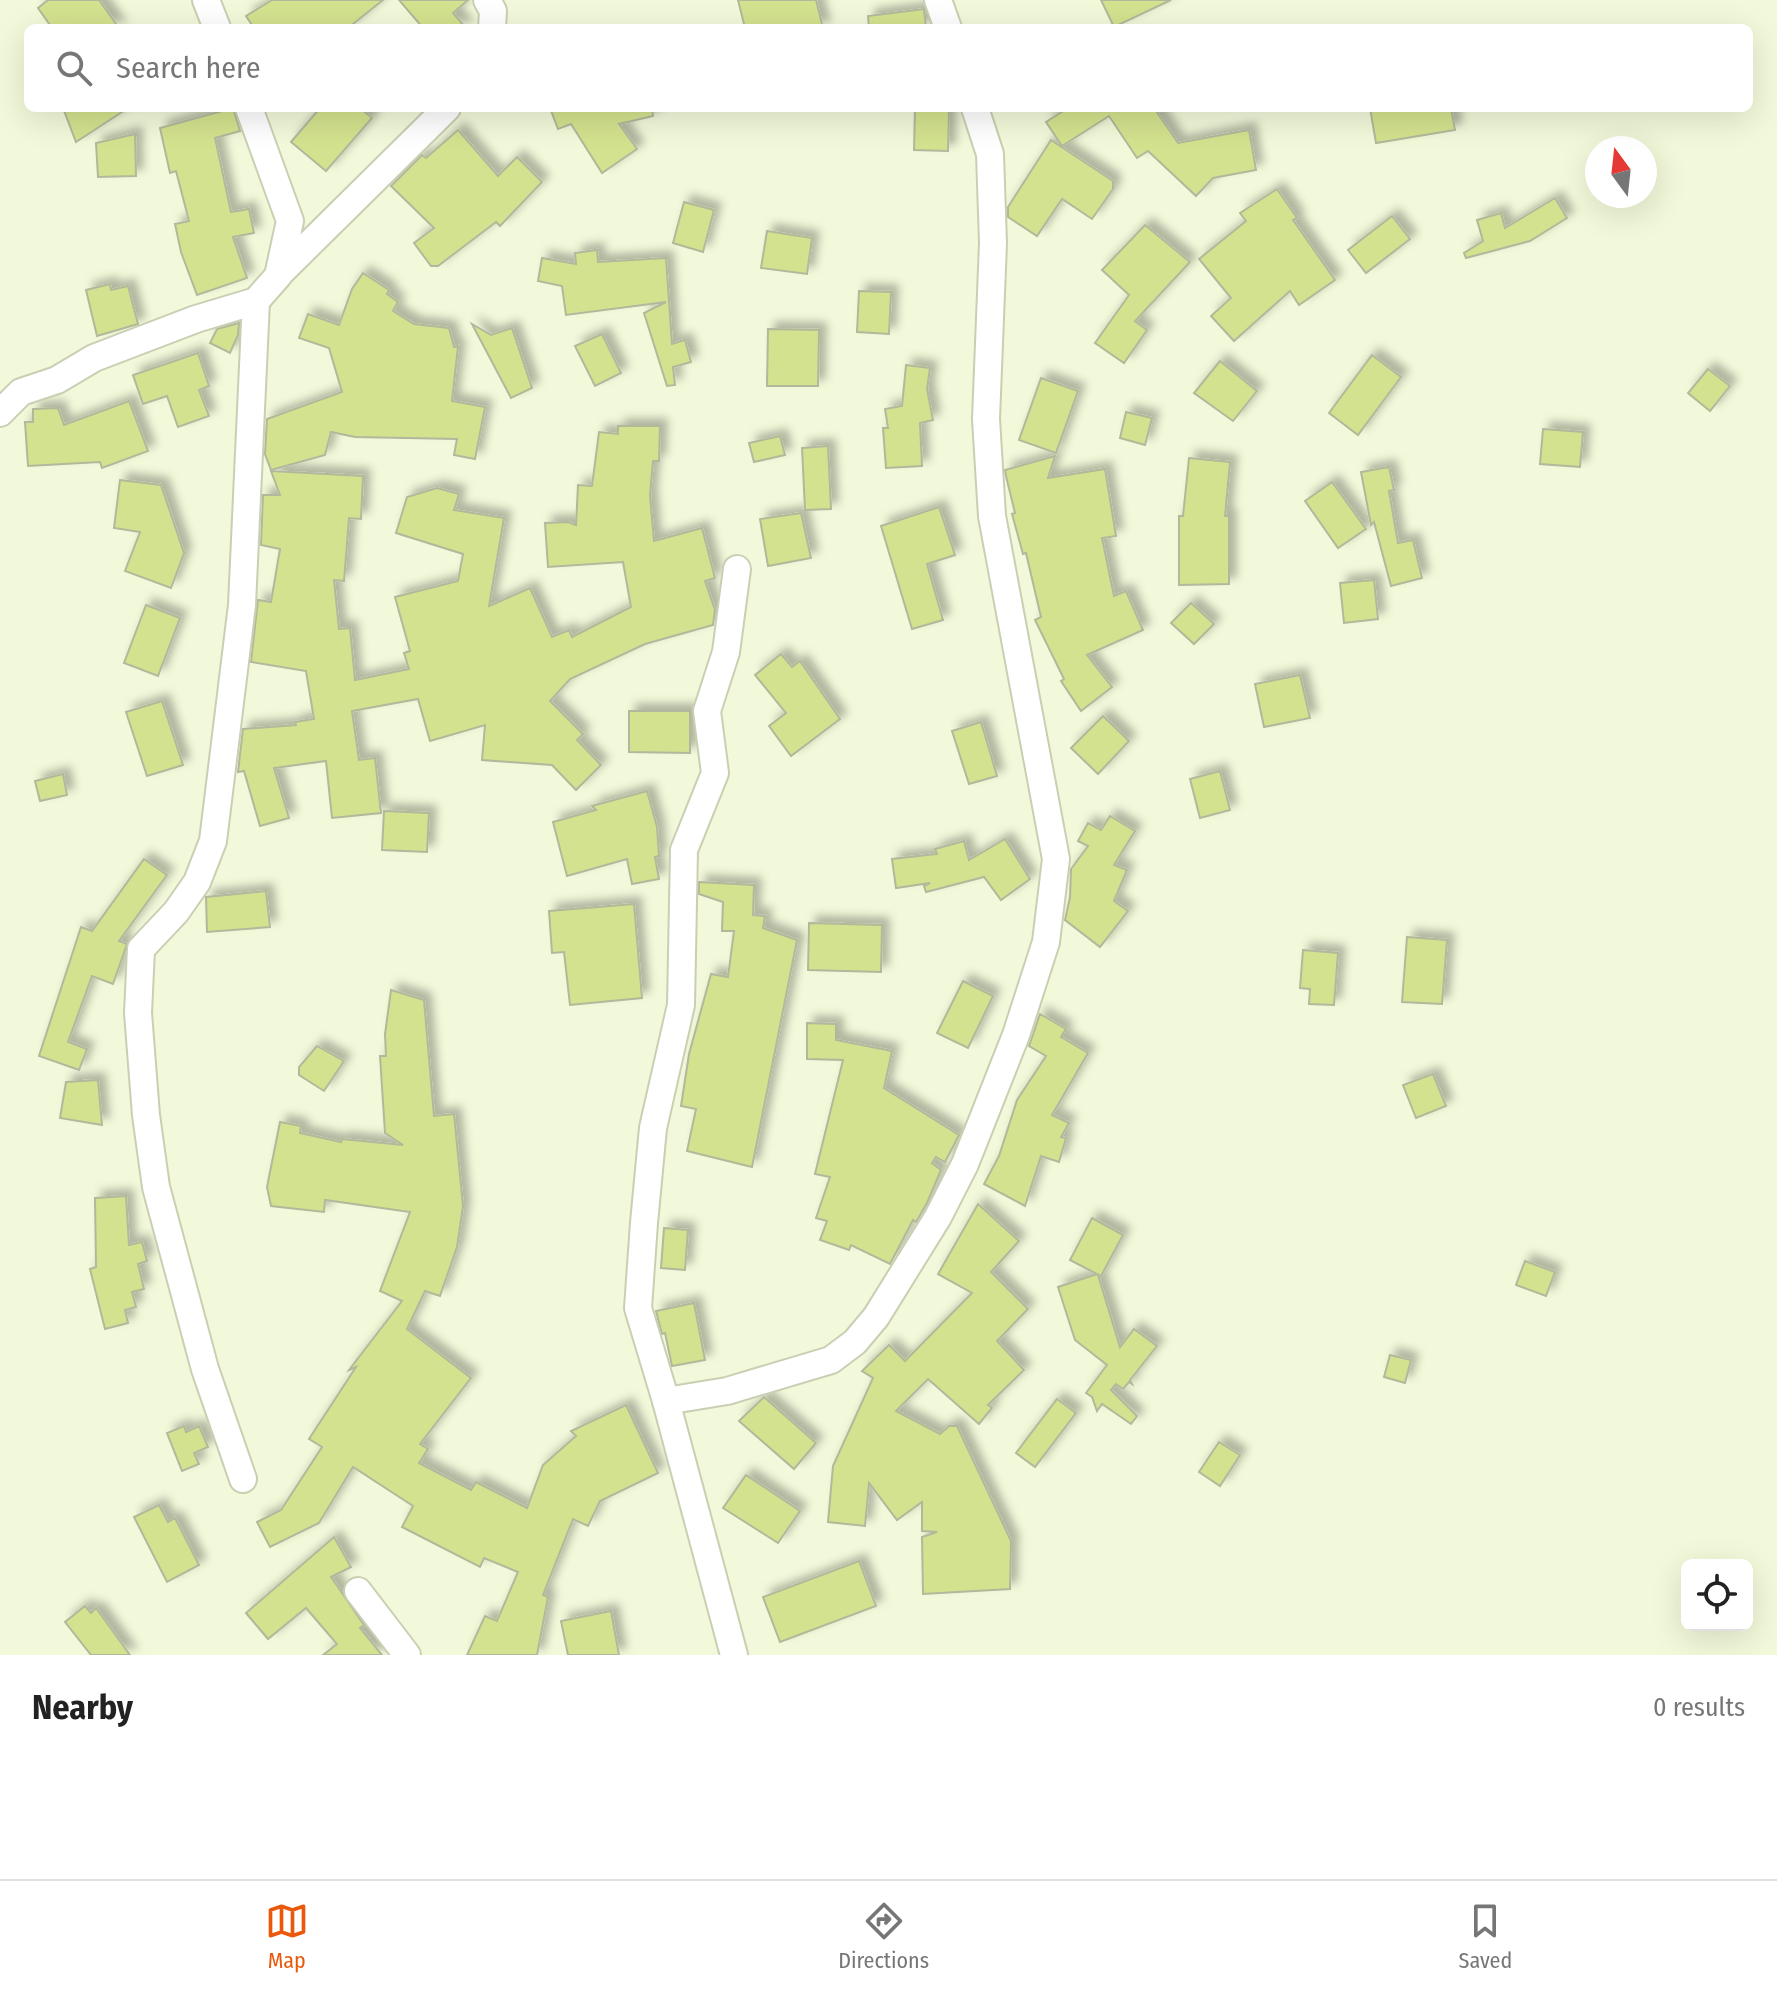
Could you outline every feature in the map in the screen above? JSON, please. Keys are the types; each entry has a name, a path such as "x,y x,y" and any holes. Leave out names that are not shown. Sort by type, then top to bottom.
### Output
{"street":[{"path":"206,0 215,24"},
{"path":"487,0 493,11 492,24"},
{"path":"938,0 949,24"},
{"path":"948,0 951,24"},
{"path":"250,112 290,221 278,276"},
{"path":"0,413 21,392 57,380 94,358 196,319 256,301 443,112"},
{"path":"666,1401 727,1391 831,1360 855,1342 876,1317 938,1217 965,1164 1016,1035 1046,942 1056,859 992,516 986,419 993,228 990,154 976,112"},
{"path":"243,1479 205,1369 156,1187 146,1115 138,1013 141,949 176,912 197,882 213,841 242,605 256,301"},
{"path":"734,1655 638,1308 653,1128 681,1005 684,850 715,773 707,711 726,652 737,569"},
{"path":"358,1591 407,1655"}],"building":[{"path":"48,0 99,0 116,24 49,24 38,8"},
{"path":"272,0 383,0 353,24 251,24 246,16"},
{"path":"399,0 468,0 453,13 463,24 420,24"},
{"path":"738,0 816,0 822,24 744,24"},
{"path":"1101,0 1171,0 1120,24 1113,24"},
{"path":"924,9 926,24 869,24 868,16"},
{"path":"65,112 122,112 76,142"},
{"path":"218,112 234,112 240,131 215,138 231,212 249,209 254,233 233,237 247,278 197,295 181,252 175,224 189,221 176,171 170,173 160,128"},
{"path":"317,112 365,112 372,118 326,171 291,142"},
{"path":"552,112 652,112 653,116 619,124 637,149 602,173 571,124 558,129"},
{"path":"915,112 949,112 948,151 914,150"},
{"path":"1062,112 1157,112 1178,143 1249,130 1256,170 1213,178 1196,196 1148,151 1137,158 1109,116 1062,146 1046,122"},
{"path":"1371,112 1452,112 1455,130 1376,143"},
{"path":"458,130 498,176 517,157 542,182 500,226 496,222 438,266 431,266 414,243 434,228 391,186 422,155 426,158"},
{"path":"135,134 136,176 98,177 96,143"},
{"path":"1051,140 1113,181 1113,189 1092,219 1062,199 1037,236 1008,217 1008,207"},
{"path":"1277,189 1297,218 1293,220 1335,280 1299,305 1290,291 1234,341 1211,316 1231,298 1199,259 1246,221 1240,213"},
{"path":"1555,198 1567,218 1530,241 1466,258 1464,253 1483,241 1477,220 1501,213 1505,228"},
{"path":"684,202 714,210 703,252 673,243"},
{"path":"1392,216 1410,239 1366,273 1348,250"},
{"path":"1145,225 1190,262 1135,321 1147,330 1124,363 1095,343 1129,295 1102,270"},
{"path":"767,231 812,238 807,274 761,268"},
{"path":"597,250 598,262 666,258 672,344 685,340 691,362 673,367 675,385 667,386 644,313 666,302 566,315 562,286 538,281 542,258 576,264 575,253"},
{"path":"363,273 389,290 387,294 398,302 393,311 414,324 449,328 454,347 458,346 452,401 485,407 475,459 454,455 457,439 355,437 331,432 325,455 271,470 265,454 267,419 342,392 329,348 299,338 308,314 339,325 352,289"},
{"path":"110,284 111,290 128,286 138,324 97,336 86,290"},
{"path":"859,291 891,292 889,334 857,332"},
{"path":"239,323 238,335 230,353 210,343 217,329"},
{"path":"472,324 491,335 512,328 532,388 511,398"},
{"path":"768,329 819,330 818,386 767,386"},
{"path":"602,334 621,373 595,386 575,346"},
{"path":"198,353 209,386 199,390 209,416 178,427 167,396 143,404 133,375"},
{"path":"1372,355 1401,377 1358,435 1329,413"},
{"path":"1220,361 1257,391 1233,421 1194,393"},
{"path":"906,365 930,368 927,389 933,420 920,423 922,466 886,468 883,428 888,428 885,409 902,406"},
{"path":"1708,369 1730,386 1710,411 1688,393"},
{"path":"1041,378 1078,391 1056,453 1019,440"},
{"path":"129,401 148,451 102,468 100,462 28,466 25,422 33,422 33,409 58,408 64,425"},
{"path":"1126,412 1152,418 1145,445 1120,438"},
{"path":"618,426 660,426 659,461 653,461 650,495 654,541 702,528 715,578 705,581 715,610 713,625 645,644 570,679 550,701 583,734 577,740 601,765 576,790 552,765 482,760 485,725 430,741 418,699 352,711 359,760 375,758 381,813 332,818 326,761 274,768 289,818 260,826 244,771 238,772 243,729 296,725 295,722 314,719 306,671 251,662 258,600 271,602 280,549 261,545 263,495 280,495 271,471 363,476 361,519 349,518 344,581 334,580 339,629 350,628 355,680 409,669 404,653 410,651 395,597 458,581 463,554 396,533 407,497 437,488 459,494 454,510 504,518 489,606 530,588 552,637 569,630 572,637 631,607 623,562 548,567 545,523 568,522 576,525 578,485 592,486 599,432 618,434"},
{"path":"1543,429 1583,432 1580,467 1540,464"},
{"path":"780,436 785,455 754,462 749,443"},
{"path":"828,446 831,509 805,510 802,448"},
{"path":"1055,456 1048,478 1105,469 1116,536 1102,538 1114,596 1126,591 1143,630 1087,655 1112,687 1081,711 1061,681 1064,679 1035,620 1041,617 1026,553 1023,554 1012,514 1015,513 1005,470"},
{"path":"1189,458 1230,462 1225,516 1229,516 1229,584 1179,585 1179,516 1183,516"},
{"path":"1389,467 1394,490 1389,491 1398,543 1413,540 1422,578 1391,586 1374,522 1371,525 1361,472"},
{"path":"120,480 161,485 184,553 171,588 125,571 140,532 114,528"},
{"path":"1332,482 1366,529 1338,548 1305,501"},
{"path":"939,507 955,555 927,564 943,620 912,629 881,526"},
{"path":"801,513 811,558 768,566 760,519"},
{"path":"1374,580 1378,619 1344,623 1340,583"},
{"path":"1191,603 1214,624 1194,644 1171,623"},
{"path":"146,605 180,618 158,676 124,663"},
{"path":"781,654 792,667 800,661 840,719 791,756 769,726 786,713 755,675"},
{"path":"1300,675 1310,718 1264,727 1255,684"},
{"path":"162,701 183,765 147,776 126,712"},
{"path":"629,711 690,711 690,753 629,752"},
{"path":"1103,716 1129,741 1098,774 1071,748"},
{"path":"981,722 997,776 969,784 952,731"},
{"path":"1220,771 1230,810 1200,818 1190,779"},
{"path":"63,774 67,795 40,801 35,781"},
{"path":"647,791 657,827 659,856 655,857 659,879 632,884 627,859 567,876 553,822 596,810 592,806"},
{"path":"384,811 429,813 427,852 382,850"},
{"path":"1110,816 1135,831 1114,865 1127,870 1114,901 1128,911 1100,947 1065,920 1071,869 1088,846 1078,841 1088,823 1101,830"},
{"path":"1005,839 1030,879 1001,900 984,877 926,892 924,886 930,883 896,888 892,859 937,854 935,849 964,841 969,860"},
{"path":"144,859 167,875 119,941 127,944 113,984 92,976 68,1042 87,1049 79,1070 39,1056 81,927 92,931"},
{"path":"699,882 754,885 753,915 765,916 763,928 797,940 752,1167 687,1151 696,1109 681,1106 689,1054 711,974 728,977 734,931 722,931 723,902 699,894"},
{"path":"266,891 270,927 207,932 206,897"},
{"path":"634,904 642,998 570,1005 564,952 552,953 549,911"},
{"path":"809,923 882,925 881,972 808,970"},
{"path":"1407,937 1447,940 1442,1004 1402,1002"},
{"path":"1303,950 1338,953 1334,1005 1309,1004 1310,989 1300,988"},
{"path":"963,981 993,996 968,1048 937,1033"},
{"path":"391,990 424,1000 434,1116 454,1114 463,1206 457,1247 440,1296 425,1291 407,1329 471,1378 420,1444 428,1449 419,1463 471,1490 476,1482 527,1508 543,1465 576,1436 571,1431 626,1405 658,1473 600,1501 588,1526 573,1519 543,1595 548,1597 537,1655 467,1655 485,1616 497,1621 518,1572 484,1558 480,1567 402,1527 413,1506 353,1467 319,1523 270,1547 257,1522 281,1510 322,1447 309,1439 356,1367 349,1370 402,1301 380,1291 410,1212 325,1200 324,1212 271,1206 267,1187 280,1122 301,1126 300,1133 341,1142 342,1139 403,1145 385,1133 380,1056 386,1056 385,1034"},
{"path":"1040,1014 1066,1029 1061,1037 1088,1053 1052,1115 1069,1123 1061,1137 1066,1138 1059,1162 1041,1156 1025,1206 984,1184 999,1156 1017,1100 1046,1056 1029,1046"},
{"path":"807,1023 836,1024 836,1040 892,1051 884,1088 959,1135 945,1162 936,1157 932,1163 941,1170 927,1203 916,1222 913,1220 890,1264 851,1245 849,1250 820,1240 827,1221 816,1218 830,1177 815,1174 843,1060 807,1059"},
{"path":"317,1046 344,1061 324,1091 299,1075 299,1067"},
{"path":"1433,1074 1446,1106 1416,1118 1403,1085"},
{"path":"98,1080 102,1125 60,1118 66,1082"},
{"path":"126,1196 129,1245 142,1242 147,1261 138,1264 144,1289 132,1292 136,1307 125,1310 128,1323 105,1329 90,1269 96,1267 95,1198"},
{"path":"978,1204 1019,1241 991,1272 1028,1309 997,1341 1024,1370 988,1405 992,1408 979,1424 928,1379 896,1411 940,1434 949,1426 957,1426 1011,1541 1010,1589 923,1594 922,1537 937,1532 922,1531 922,1502 897,1520 869,1483 865,1526 828,1522 833,1466 873,1378 862,1371 889,1345 905,1361 972,1293 938,1274"},
{"path":"1092,1218 1123,1235 1101,1276 1098,1275 1120,1347 1134,1329 1157,1346 1130,1380 1132,1384 1129,1382 1123,1389 1116,1384 1111,1390 1137,1416 1131,1424 1102,1404 1097,1411 1092,1397 1086,1393 1107,1365 1075,1340 1058,1287 1097,1274 1070,1260"},
{"path":"664,1228 688,1230 685,1270 661,1268"},
{"path":"1525,1261 1555,1272 1546,1296 1516,1285"},
{"path":"694,1303 705,1360 672,1366 665,1333 662,1334 656,1311"},
{"path":"1390,1355 1411,1360 1405,1383 1384,1377"},
{"path":"764,1397 816,1443 794,1469 739,1421"},
{"path":"1057,1399 1076,1413 1035,1467 1016,1453"},
{"path":"184,1426 186,1432 199,1426 208,1447 194,1453 199,1464 182,1471 167,1433"},
{"path":"1219,1442 1240,1455 1220,1486 1199,1472"},
{"path":"746,1475 800,1511 778,1543 723,1508"},
{"path":"159,1505 168,1522 175,1518 199,1565 167,1582 134,1517"},
{"path":"334,1537 351,1567 331,1577 364,1625 360,1628 382,1655 323,1655 337,1644 306,1608 268,1639 246,1613"},
{"path":"859,1561 876,1606 780,1642 763,1597"},
{"path":"85,1606 91,1613 96,1608 130,1655 91,1655 65,1622"},
{"path":"611,1611 619,1655 568,1655 561,1621"}]}
